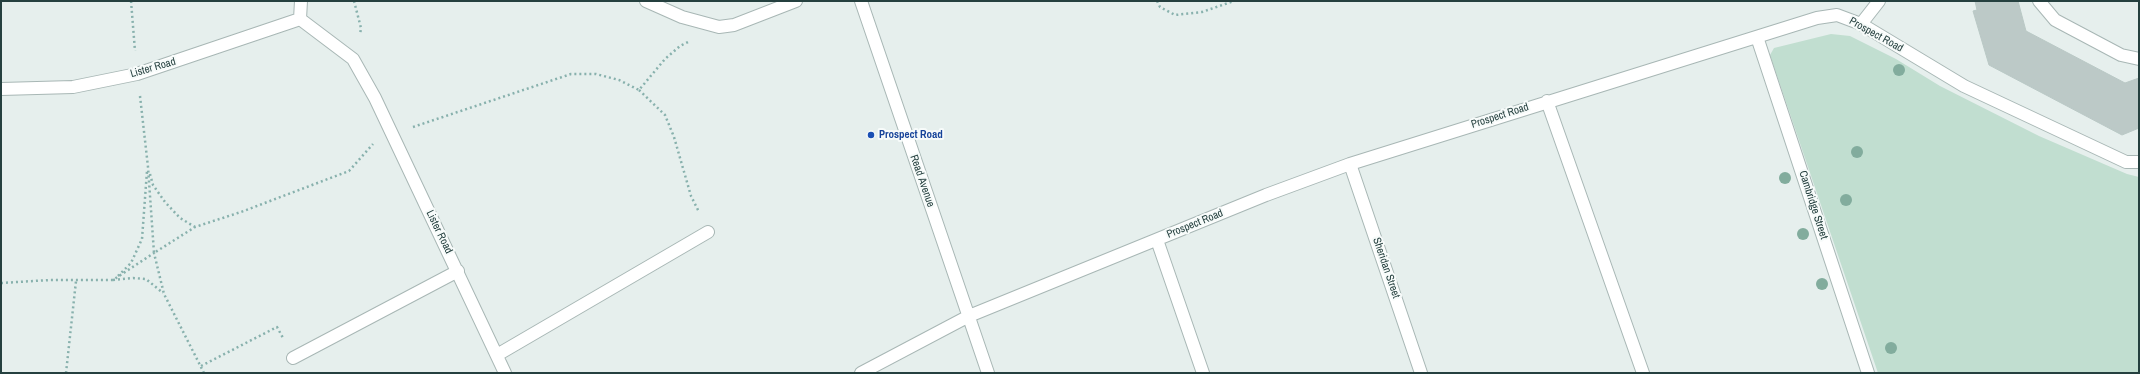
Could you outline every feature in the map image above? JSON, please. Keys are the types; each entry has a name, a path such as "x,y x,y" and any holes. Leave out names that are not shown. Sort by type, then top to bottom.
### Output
{"street":[{"path":"300,19 302,1"},
{"path":"646,1 682,17 719,27 734,25 796,1"},
{"name":"Read Avenue","path":"861,1 988,373"},
{"path":"1861,24 1879,1"},
{"path":"2039,1 2055,20 2121,54 2139,59"},
{"name":"Prospect Road","path":"862,373 969,316 1266,196 1350,164 1547,101 1817,18 1838,15 1861,24 1964,86 2126,162 2139,162"},
{"name":"Lister Road","path":"1,89 74,87 137,74 300,19 353,59 375,98 505,373"},
{"name":"Cambridge Street","path":"1757,37 1868,373"},
{"path":"1547,101 1642,373"},
{"name":"Sheridan Street","path":"1350,164 1421,373"},
{"path":"497,355 708,232"},
{"path":"1157,240 1203,373"},
{"path":"292,358 458,271"}],"path":[{"path":"131,1 137,74 148,167 154,253 164,294 204,373"},
{"path":"353,59 362,28 354,1"},
{"path":"1157,1 1160,7 1175,15 1202,12 1234,1"},
{"path":"639,90 665,59 680,46"},
{"path":"113,280 195,226 241,212 349,171 377,139 571,74 596,74 612,78 639,90 664,115 674,137 691,196 708,232"},
{"path":"148,167 153,185 165,202 180,218 195,226"},
{"path":"113,280 131,263 142,239 145,186 148,167"},
{"path":"1,283 50,280 113,280 133,278 146,279 164,294"},
{"path":"66,373 76,281"},
{"path":"201,366 277,327 292,358"}],"green space":[{"path":"1831,34 1850,36 1896,59 1940,86 2039,136 2127,174 2139,177 2139,373 1878,373 1770,55 1774,48"}],"building":[{"path":"1975,1 2018,1 2026,31 2125,83 2139,78 2139,128 2122,135 1989,65 1973,11 1977,10"}],"place":[{"name":"Prospect Road","path":"871,135"}]}
